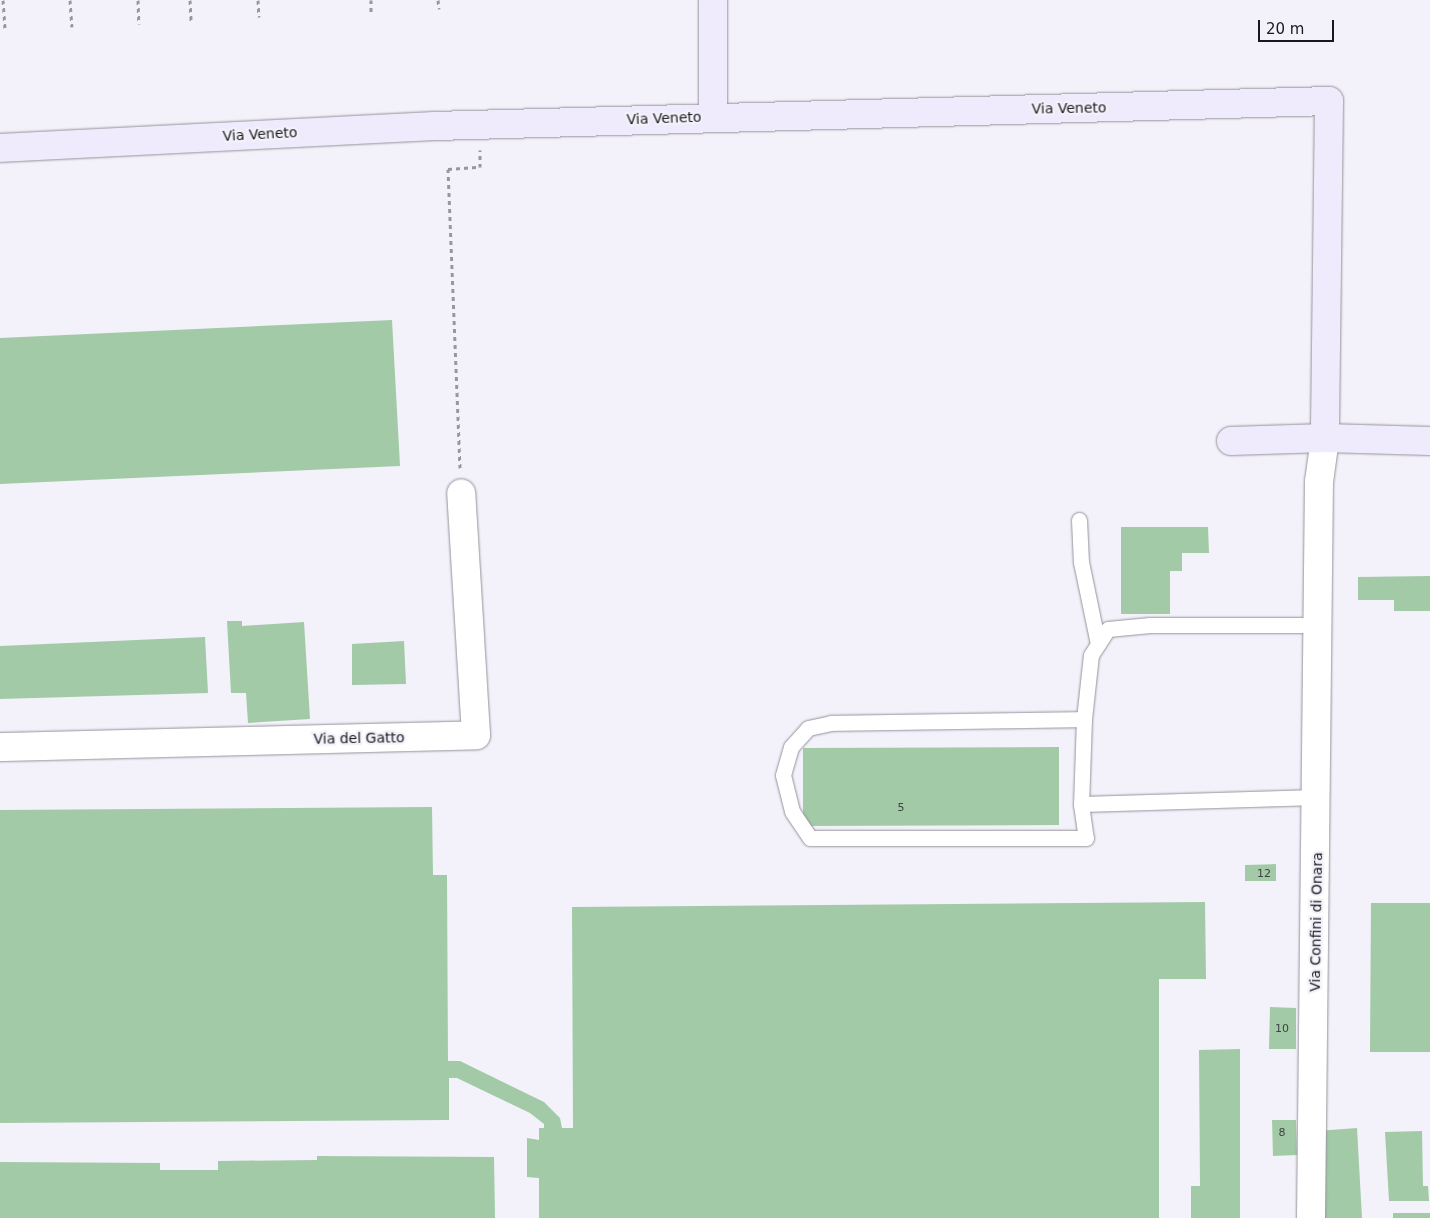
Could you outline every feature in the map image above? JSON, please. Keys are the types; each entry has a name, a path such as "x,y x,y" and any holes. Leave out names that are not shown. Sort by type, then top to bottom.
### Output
{"street":[{"path":"713,0 713,116"},
{"name":"Via Veneto","path":"0,148 713,116 1329,101 1326,438"},
{"path":"1231,441 1326,438 1430,441"},
{"name":"Via Confini di Onara","path":"1311,1218 1318,797 1316,625 1319,482 1326,438"},
{"name":"Via del Gatto","path":"0,747 476,735 461,493"}],"lane":[{"path":"1079,520 1081,562 1098,644"},
{"path":"1084,720 831,723 808,728 791,747 783,775 792,811 810,838 1086,838 1081,804 1084,720 1092,655 1108,629 1142,626 1316,625"},
{"path":"1081,804 1318,797"}],"path":[{"path":"3,0 5,31"},
{"path":"70,0 72,27"},
{"path":"138,0 139,24"},
{"path":"190,0 191,21"},
{"path":"258,0 259,17"},
{"path":"371,0 372,13"},
{"path":"438,0 439,9"},
{"path":"461,493 448,168 480,167 480,125"}],"building":[{"path":"392,320 400,466 0,484 0,338"},
{"path":"1121,527 1208,527 1209,553 1182,553 1182,571 1170,571 1170,614 1121,614"},
{"path":"1430,576 1430,611 1394,611 1394,600 1358,600 1358,577"},
{"path":"227,621 242,621 242,626 304,622 310,719 248,723 246,693 231,693"},
{"path":"205,637 208,693 0,699 0,646"},
{"path":"404,641 406,684 352,685 352,644"},
{"path":"1059,747 1059,825 803,826 803,748"},
{"path":"432,807 433,875 447,875 448,1061 460,1061 544,1102 560,1118 562,1128 573,1128 572,907 1205,902 1206,979 1159,979 1159,1218 539,1218 539,1178 527,1177 527,1138 539,1140 539,1128 544,1128 544,1124 530,1113 457,1078 449,1078 449,1120 0,1123 0,810"},
{"path":"1276,864 1276,881 1245,881 1245,865"},
{"path":"1371,903 1430,903 1430,1052 1370,1052"},
{"path":"1270,1007 1296,1008 1296,1049 1269,1049"},
{"path":"1240,1049 1240,1218 1191,1218 1191,1186 1200,1186 1199,1050"},
{"path":"1272,1120 1296,1120 1297,1155 1273,1156"},
{"path":"1357,1128 1362,1218 1321,1218 1317,1131"},
{"path":"1422,1131 1423,1186 1428,1186 1429,1201 1389,1201 1385,1132"},
{"path":"317,1156 494,1157 495,1218 0,1218 0,1162 160,1163 160,1170 218,1170 218,1161 317,1160"},
{"path":"1393,1213 1430,1213 1430,1218 1393,1218"}]}
